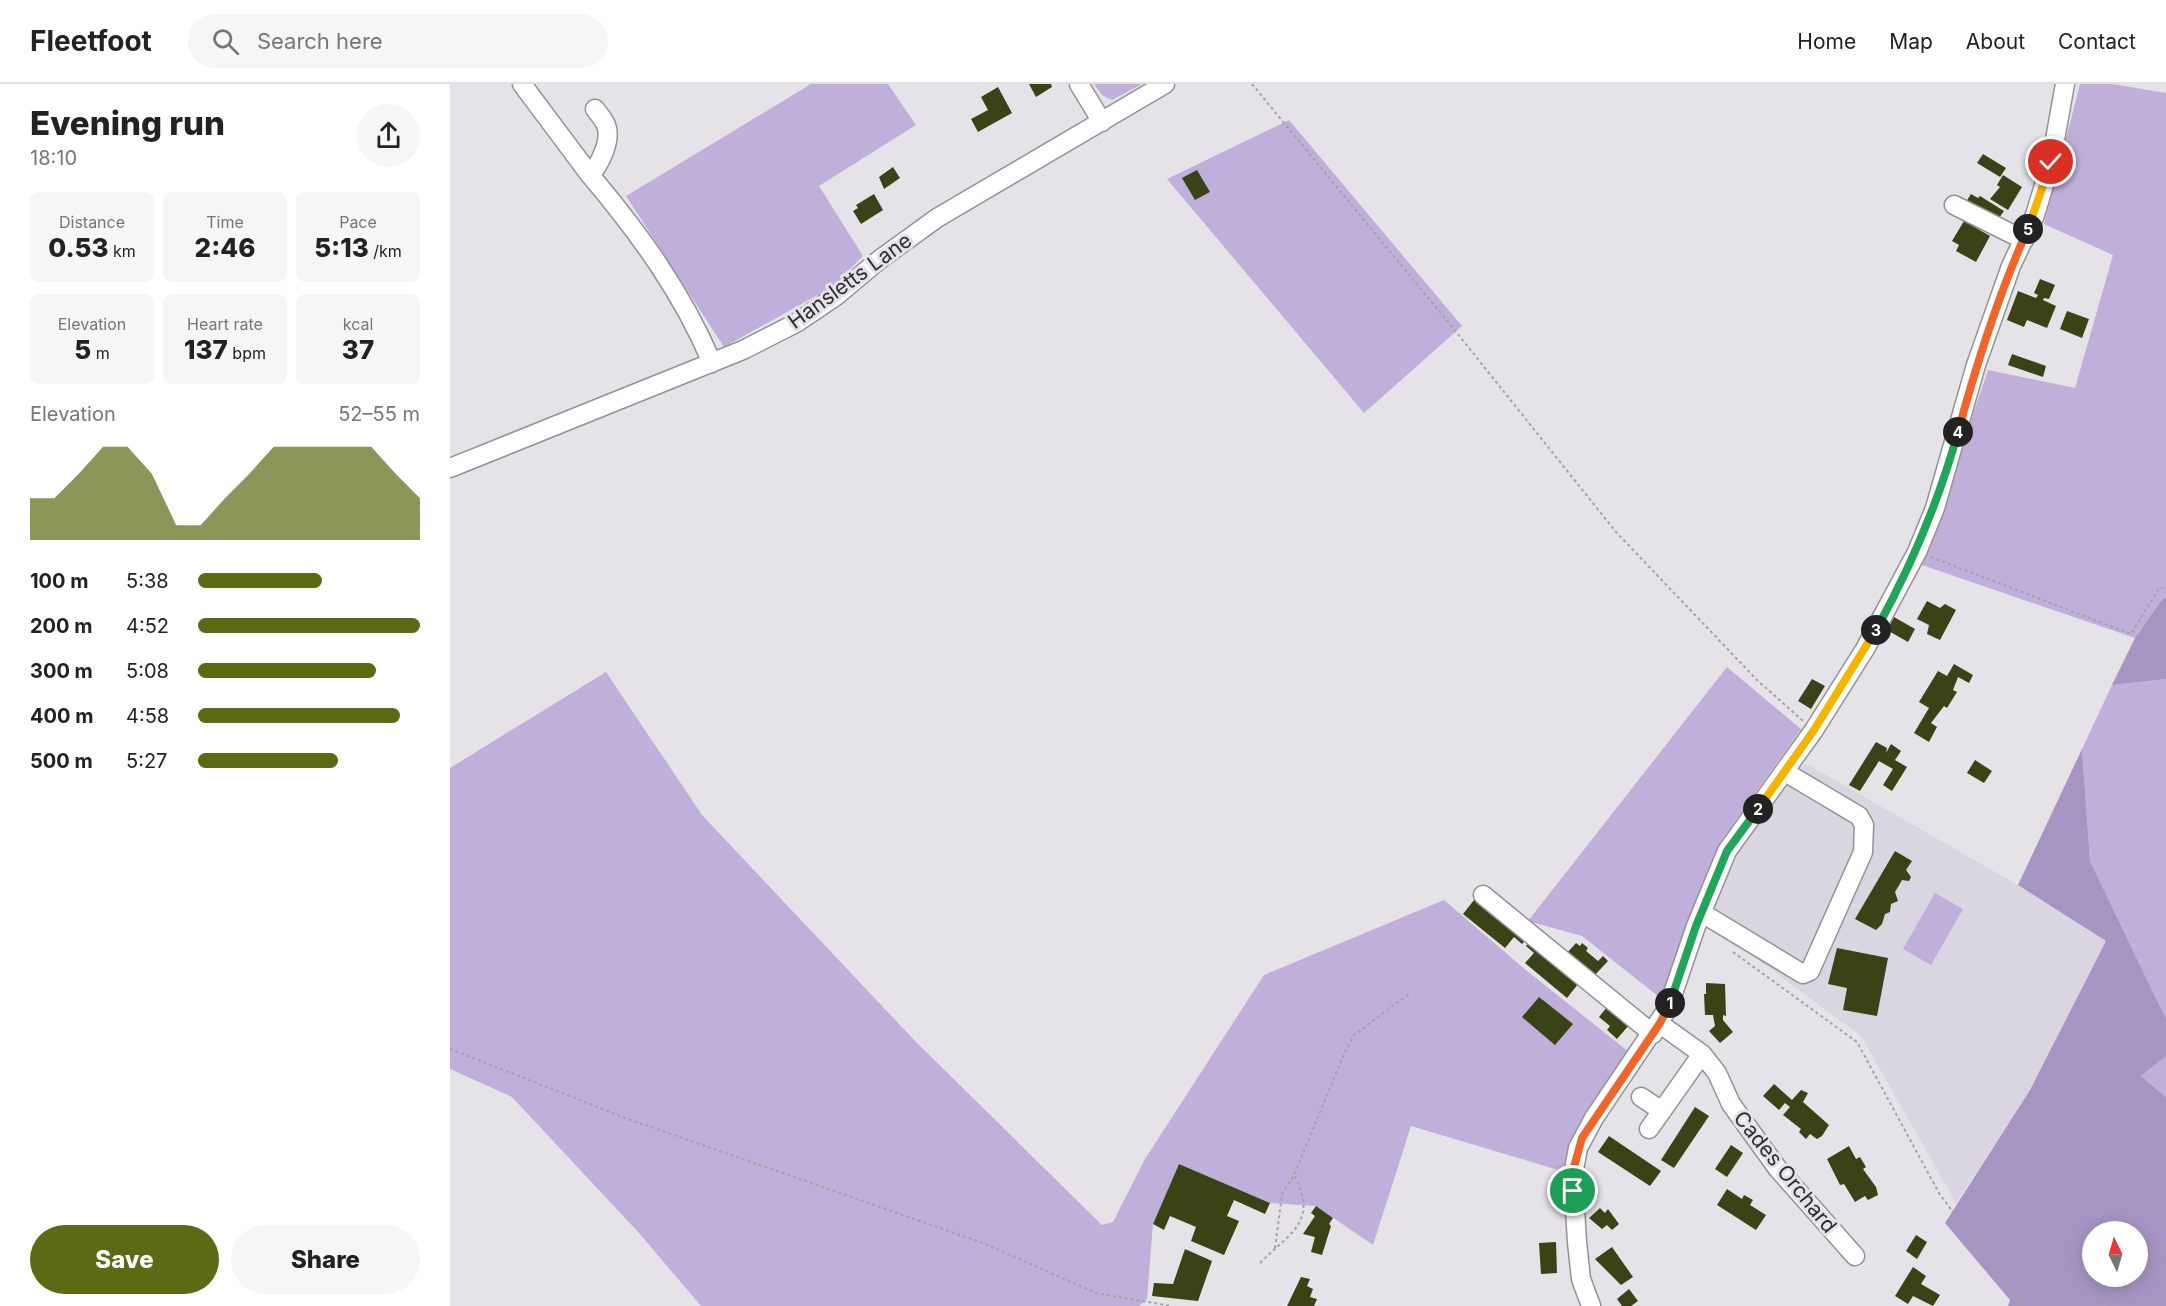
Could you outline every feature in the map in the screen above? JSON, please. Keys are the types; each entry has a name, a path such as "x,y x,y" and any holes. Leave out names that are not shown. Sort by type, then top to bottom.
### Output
{"street":[{"path":"522,84 590,175 623,214 676,289 712,363"},
{"path":"1079,84 1102,122"},
{"name":"Hansletts Lane","path":"450,468 763,341 806,317 937,218 1165,84"},
{"path":"1591,1306 1583,1287 1573,1191 1575,1157 1594,1118 1657,1029 1668,1008 1701,913 1727,851 1814,730 1865,649 1917,552 1942,486 1976,365 2035,214 2051,162 2065,84"},
{"path":"590,175 601,158 607,142 607,126 595,109"},
{"path":"1954,205 2024,240"},
{"path":"1701,913 1803,974 1810,971 1863,852 1864,825 1859,816 1785,772"},
{"name":"Cades Orchard","path":"1483,895 1657,1029 1702,1054 1717,1073 1731,1104 1778,1169 1855,1256"},
{"path":"1649,1129 1702,1054"},
{"path":"1641,1097 1662,1112"},
{"path":"1577,1306 1583,1287"}],"path":[{"path":"1252,84 1453,328 1616,532 1757,680 1814,730"},
{"path":"1917,552 2131,634 2160,587 2166,589"},
{"path":"1725,946 1857,1042 1938,1193 2022,1306"},
{"path":"1275,1248 1282,1194 1294,1175 1354,1035 1410,993"},
{"path":"450,1049 628,1119 983,1243 1096,1293 1171,1306"},
{"path":"1260,1263 1299,1226 1305,1210 1303,1192 1294,1175"},
{"path":"2148,1263 2166,1245"},
{"path":"2104,1306 2123,1287"}],"shaded area":[{"path":"811,84 888,84 916,125 819,186 863,256 832,287 724,347 626,196"},
{"path":"1094,84 1142,84 1112,100 1102,95"},
{"path":"2080,84 2112,84 2166,93 2166,599 2163,598 2135,638 1922,565 1988,370 2075,388 2113,255 2044,224"},
{"path":"1289,120 1462,326 1364,413 1167,179"},
{"path":"2163,598 2166,599 2166,679 2112,685 2135,638"},
{"path":"1727,667 1801,729 1721,841 1663,1000 1582,936 1528,921"},
{"path":"606,672 702,815 916,1042 1102,1225 1113,1222 1145,1159 1264,975 1444,900 1527,971 1629,1052 1573,1136 1562,1171 1411,1126 1373,1245 1316,1206 1270,1203 1179,1164 1153,1224 1147,1299 1139,1306 701,1306 639,1233 512,1097 450,1069 450,768"},
{"path":"2166,679 2166,1019 2090,861 2082,749 2112,685"},
{"path":"2082,749 2090,861 2166,1019 2166,1056 2141,1076 2166,1097 2166,1306 2008,1306 2010,1300 1945,1223 2030,1090 2106,941 2018,885"},
{"path":"1805,763 2018,885 2106,941 2030,1090 1956,1203 1861,1036 1706,921 1739,845"},
{"path":"1935,893 1963,909 1931,965 1903,949"},
{"path":"2166,1056 2166,1097 2141,1076"}],"building":[{"path":"1029,84 1051,84 1052,87 1036,97"},
{"path":"998,87 1012,113 978,132 971,119 988,110 981,97"},
{"path":"1983,154 2006,168 2000,177 1977,163"},
{"path":"893,167 900,178 884,189 879,177"},
{"path":"1197,170 1210,192 1195,200 1182,178"},
{"path":"2003,175 2022,187 2008,210 1990,199 2000,187 1997,185"},
{"path":"874,194 883,210 861,224 853,211 858,208 856,205"},
{"path":"1971,194 1978,198 1980,196 2004,211 1999,218 1987,211 1983,217 1966,202"},
{"path":"1964,221 1990,236 1976,262 1956,251 1959,245 1952,241"},
{"path":"2040,279 2055,285 2049,299 2044,298 2043,300 2056,306 2047,328 2027,320 2024,327 2007,320 2018,291 2036,298 2038,295 2034,293"},
{"path":"2067,311 2089,319 2082,338 2060,329"},
{"path":"2012,354 2046,366 2043,377 2008,365"},
{"path":"1927,601 1940,608 1945,604 1956,610 1940,640 1927,634 1929,625 1917,619"},
{"path":"1894,617 1915,629 1908,642 1887,630"},
{"path":"1954,664 1973,675 1969,683 1958,677 1953,690 1957,692 1947,708 1944,706 1931,723 1937,727 1929,742 1914,733 1929,708 1919,702 1938,671 1947,676"},
{"path":"1812,679 1825,686 1811,709 1798,701"},
{"path":"1876,742 1887,748 1886,753 1891,744 1901,751 1895,760 1907,767 1892,791 1883,785 1893,769 1879,761 1860,791 1849,785"},
{"path":"1975,760 1992,771 1984,783 1967,773"},
{"path":"1895,851 1912,861 1906,870 1911,877 1909,881 1902,880 1895,892 1898,901 1891,904 1890,912 1885,914 1882,924 1876,930 1855,919"},
{"path":"1478,895 1529,937 1522,944 1514,937 1505,948 1463,914"},
{"path":"1532,938 1578,984 1567,998 1525,963 1534,953 1526,946"},
{"path":"1576,943 1580,946 1582,943 1588,948 1586,951 1598,961 1603,956 1608,961 1593,977 1566,954"},
{"path":"1837,948 1888,958 1877,1016 1843,1010 1847,988 1828,984"},
{"path":"1706,983 1725,984 1726,1016 1723,1015 1723,1020 1733,1032 1720,1043 1709,1031 1715,1026 1713,1015 1705,1015"},
{"path":"1539,997 1573,1024 1555,1045 1522,1017"},
{"path":"1607,1007 1629,1025 1617,1039 1607,1030 1610,1026 1599,1017"},
{"path":"1774,1084 1792,1100 1801,1090 1808,1093 1803,1102 1829,1125 1822,1136 1817,1139 1810,1134 1806,1139 1799,1132 1801,1129 1783,1115 1790,1107 1785,1103 1779,1110 1763,1096"},
{"path":"1695,1107 1709,1116 1674,1168 1661,1160"},
{"path":"1609,1136 1661,1171 1650,1186 1598,1152"},
{"path":"1731,1145 1743,1153 1727,1177 1715,1169"},
{"path":"1849,1146 1856,1159 1860,1157 1866,1167 1863,1169 1876,1187 1878,1195 1868,1200 1865,1196 1855,1202 1844,1184 1840,1185 1827,1159"},
{"path":"1179,1164 1270,1203 1265,1214 1234,1200 1227,1216 1239,1221 1224,1255 1191,1241 1196,1227 1170,1216 1164,1230 1153,1224"},
{"path":"1727,1189 1742,1199 1744,1195 1753,1200 1750,1205 1766,1215 1756,1230 1717,1205"},
{"path":"1316,1206 1333,1218 1329,1224 1331,1226 1322,1255 1311,1252 1315,1237 1303,1234 1315,1216 1311,1213"},
{"path":"1600,1208 1605,1213 1608,1209 1619,1224 1612,1230 1607,1225 1602,1229 1589,1218"},
{"path":"1916,1235 1927,1242 1917,1259 1906,1251"},
{"path":"1556,1242 1557,1273 1541,1274 1539,1243"},
{"path":"1612,1247 1633,1277 1621,1285 1595,1259"},
{"path":"1185,1249 1212,1261 1198,1301 1152,1296 1154,1283 1173,1284"},
{"path":"1913,1267 1926,1276 1921,1284 1940,1295 1933,1306 1913,1296 1908,1304 1895,1296"},
{"path":"1301,1277 1310,1279 1307,1286 1313,1289 1310,1297 1317,1299 1314,1306 1287,1306"},
{"path":"1629,1289 1638,1301 1631,1306 1622,1306 1617,1299"}],"route":[{"path":"1573,1191 1575,1157 1582,1138 1668,1008 1696,926 1727,851 1814,730 1865,649 1917,552 1949,465 1976,365 2011,266 2035,214 2051,162"}]}
